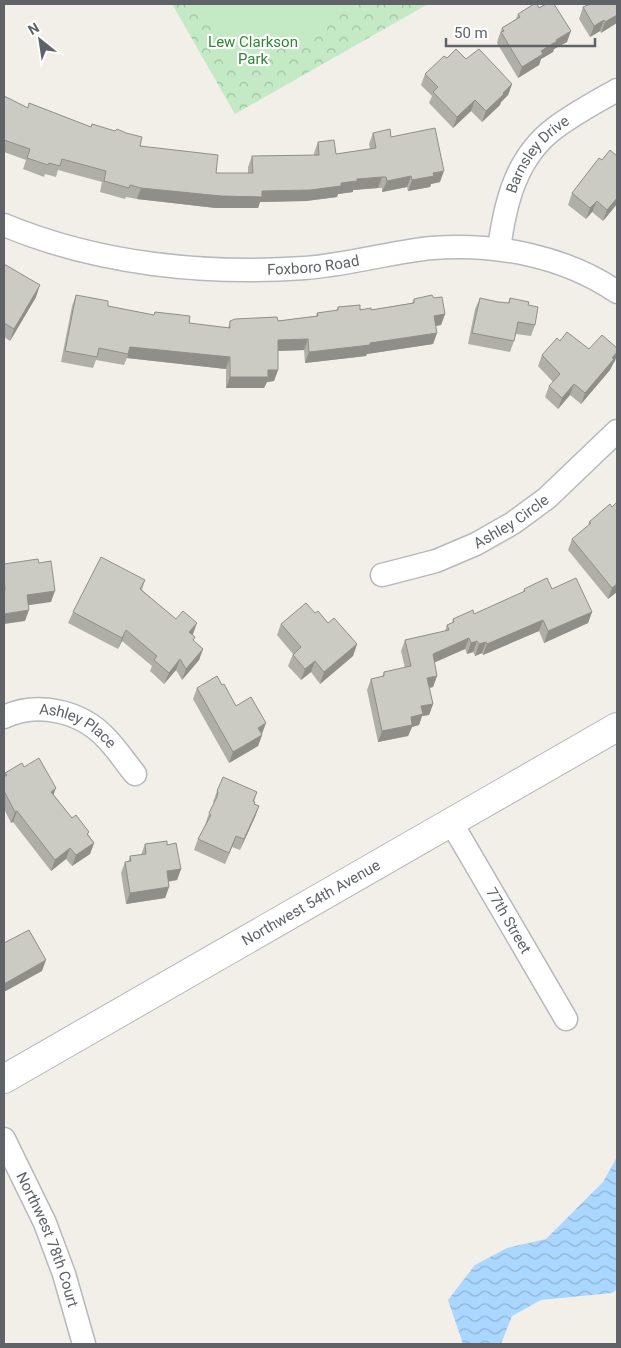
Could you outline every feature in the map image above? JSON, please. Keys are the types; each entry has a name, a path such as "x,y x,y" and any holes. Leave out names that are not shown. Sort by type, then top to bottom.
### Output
{"street":[{"name":"Barnsley Drive","path":"499,249 509,193 520,170 534,148 553,129 617,90"},
{"name":"Foxboro Road","path":"4,225 20,232 80,250 139,262 193,268 248,271 306,268 358,262 431,248 465,246 499,249 536,256 572,269 617,292"},
{"name":"Ashley Circle","path":"382,575 436,561 476,544 513,523 547,498 617,431"},
{"name":"Ashley Place","path":"4,717 28,710 50,709 70,714 90,724 106,738 135,774"},
{"name":"Northwest 54th Avenue","path":"4,1079 617,727"},
{"name":"77th Street","path":"451,822 566,1020"},
{"name":"Northwest 78th Court","path":"4,1138 45,1223 64,1274 84,1344"}],"green space":[{"name":"Lew Clarkson Park","path":"172,4 428,4 235,114"},
{"path":"198,4 359,4 254,63 228,56"}],"water":[{"path":"617,1157 617,1289 612,1293 541,1300 512,1316 501,1344 463,1344 448,1300 475,1265 507,1248 546,1239 603,1182"}],"building":[{"path":"537,4 539,8 546,4 554,4 571,31 541,51 543,54 522,67 501,32 504,31 502,28 520,17 518,14"},
{"path":"590,4 617,4 617,15 594,26 583,7"},
{"path":"456,49 466,59 479,49 512,84 486,111 475,100 457,117 433,92 438,87 425,74 444,56 447,58"},
{"path":"4,96 28,108 29,103 91,127 92,124 142,137 140,146 218,155 216,173 253,173 252,156 319,155 318,142 334,140 336,154 376,148 373,133 390,129 391,137 435,128 444,171 433,173 434,176 412,180 411,176 387,181 386,177 382,177 357,179 357,181 341,183 341,186 310,190 262,191 262,197 221,196 141,188 130,185 129,188 104,181 106,171 62,159 60,166 49,163 48,165 27,158 30,149 4,140"},
{"path":"610,150 617,156 617,198 607,210 597,201 590,208 572,193 599,158 602,160"},
{"path":"4,264 40,285 14,329 4,323"},
{"path":"76,295 108,301 108,306 154,315 155,312 190,316 189,323 230,328 230,321 235,319 277,317 278,321 318,316 317,313 338,310 338,307 360,305 360,310 371,308 371,310 414,303 414,299 432,295 434,298 442,297 445,314 434,316 437,333 370,343 370,345 309,352 308,339 278,340 278,370 268,370 268,377 230,377 230,357 130,347 128,354 99,348 97,357 65,351"},
{"path":"480,298 509,303 510,298 529,302 528,305 538,307 535,325 518,322 514,341 472,333"},
{"path":"567,332 589,349 602,335 617,348 617,352 612,358 614,359 585,393 574,384 562,398 549,386 560,374 542,355 557,338 560,341"},
{"path":"617,502 617,584 612,588 572,539 610,504 612,507"},
{"path":"101,557 145,580 140,589 176,619 183,611 197,623 189,632 195,637 193,640 203,649 186,669 180,659 169,673 154,660 157,656 126,630 122,638 73,612"},
{"path":"38,559 39,563 51,561 55,591 27,595 29,610 4,614 4,564"},
{"path":"547,578 552,589 576,578 592,612 548,631 543,620 487,644 486,642 479,644 477,641 471,643 469,638 433,654 437,676 427,678 433,704 421,706 423,714 411,717 412,725 382,731 371,679 384,676 384,672 411,666 405,640 449,630 447,625 454,622 453,619 473,610 474,614 525,591 524,589"},
{"path":"306,603 315,613 318,611 328,623 334,618 357,644 324,672 315,661 305,669 293,655 301,647 281,624"},
{"path":"217,676 222,685 224,684 236,706 251,697 266,723 258,728 262,735 233,752 197,688"},
{"path":"39,758 56,788 51,792 72,818 76,815 89,832 87,834 94,843 76,855 70,848 55,860 17,811 15,812 4,791 4,777 7,775 5,773 22,763 24,767"},
{"path":"223,777 257,792 253,801 255,802 254,804 259,806 244,839 236,836 229,853 198,839 211,815 209,813 217,797 217,791"},
{"path":"167,841 167,845 176,843 181,869 167,871 169,887 130,893 125,862 131,861 130,856 146,854 145,844"},
{"path":"29,930 46,960 4,984 4,943"}]}
